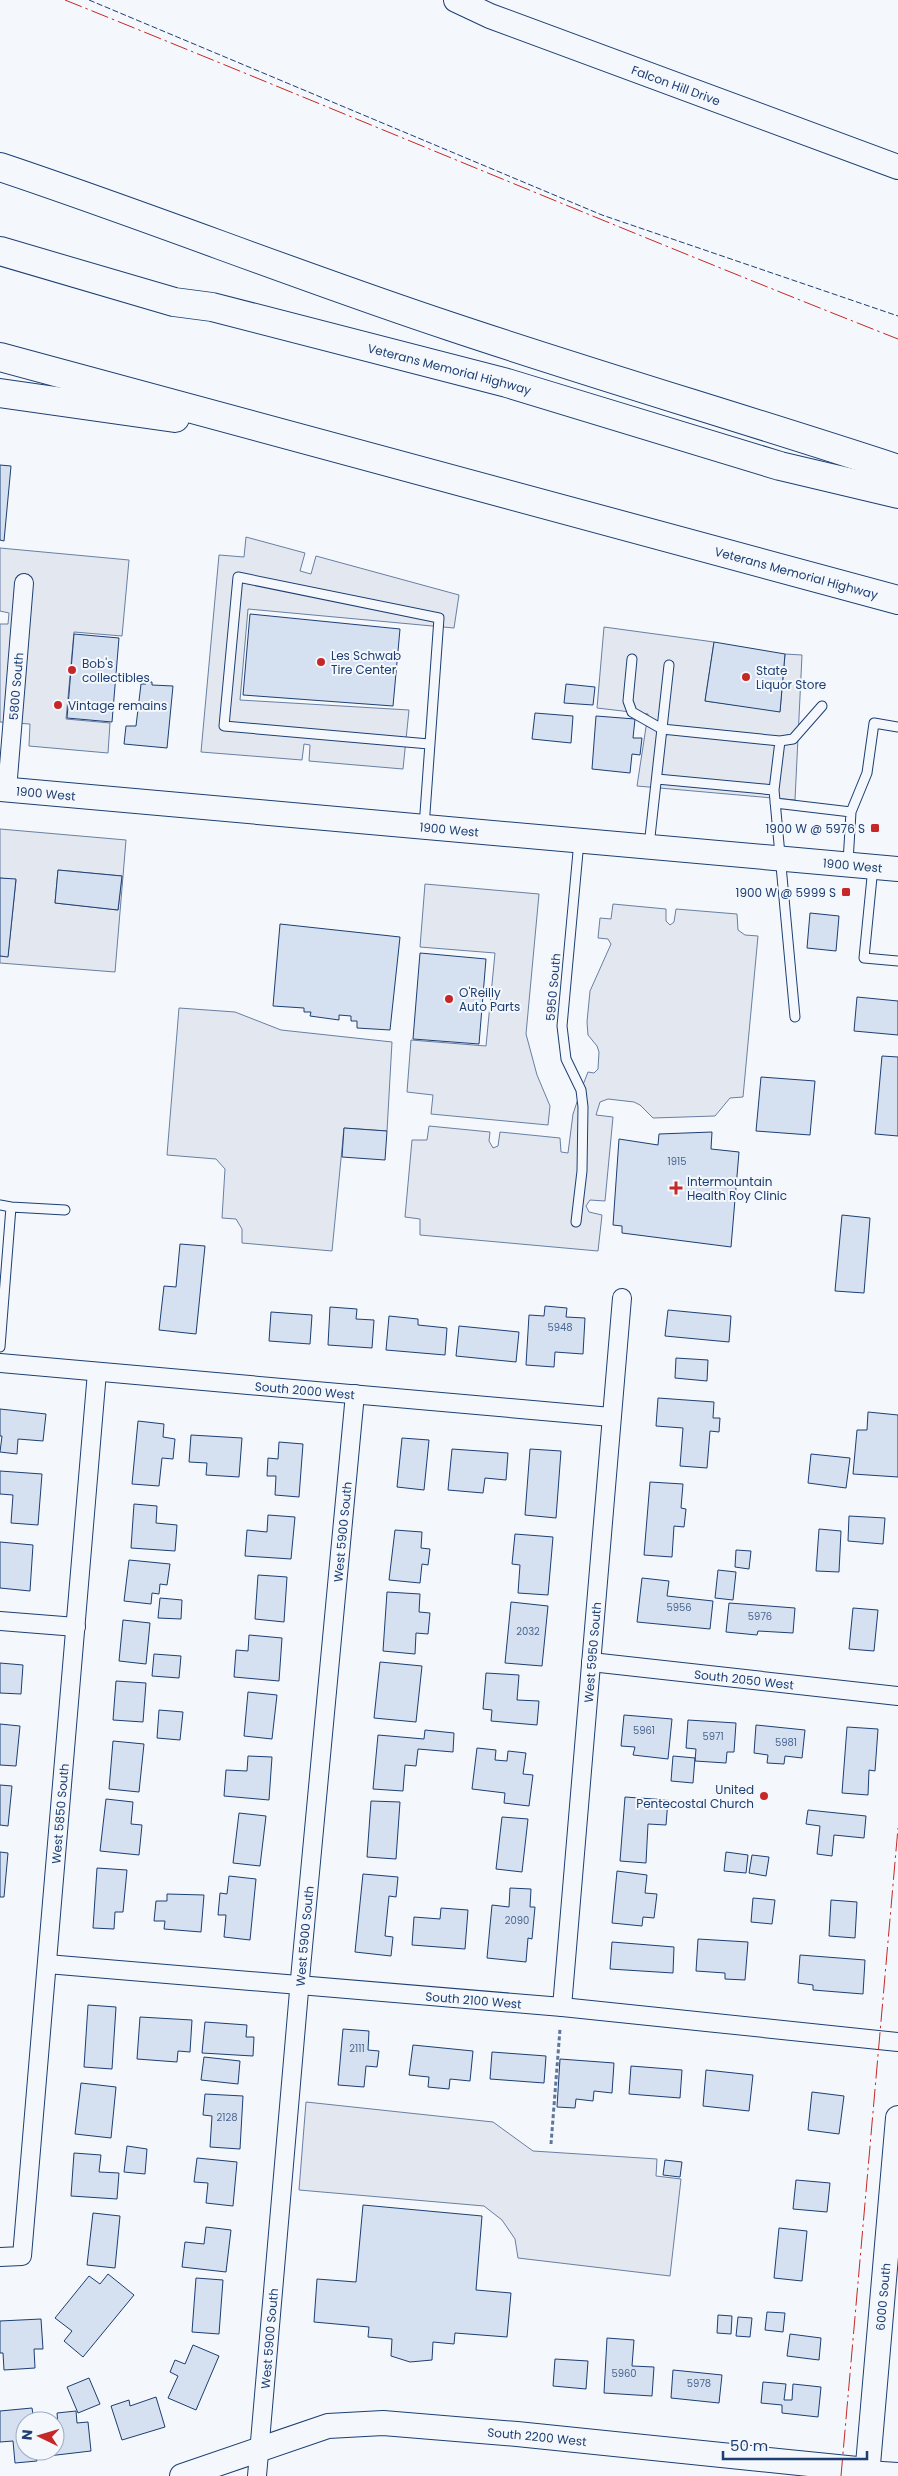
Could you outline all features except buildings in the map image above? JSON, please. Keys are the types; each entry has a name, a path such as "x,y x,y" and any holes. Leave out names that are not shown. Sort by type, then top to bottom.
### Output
{"highway":[{"path":"0,150 100,200"},
{"path":"0,166 100,200 448,326 769,426 898,469"},
{"name":"Veterans Memorial Highway","path":"0,251 174,302 212,306 506,382 780,466 898,494"},
{"name":"Veterans Memorial Highway","path":"0,357 898,600"},
{"path":"0,393 82,406 276,431"}],"main road":[{"name":"Falcon Hill Drive","path":"456,0 500,19 897,165"},
{"name":"1900 West","path":"3,789 898,869"},
{"name":"6000 South","path":"867,2473 898,2118"},
{"name":"South 2200 West","path":"182,2476 328,2426 383,2423 517,2434 867,2473"}],"street":[{"name":"5800 South","path":"3,789 24,583"},
{"name":"West 5950 South","path":"562,2007 622,1298"},
{"name":"South 2000 West","path":"0,1363 611,1417"},
{"name":"West 5850 South","path":"0,2257 22,2256 97,1372"},
{"name":"West 5900 South","path":"257,2476 355,1394"},
{"path":"0,1621 76,1627"},
{"name":"South 2050 West","path":"590,1662 898,1696"},
{"name":"South 2100 West","path":"47,1964 562,2007 898,2042"},
{"name":"South 2200 West","path":"867,2473 898,2472"}],"lane":[{"path":"424,827 439,618 238,577 224,726 429,744"},
{"path":"632,659 628,701 632,712 662,729 780,741 793,739 822,706"},
{"path":"649,847 668,665"},
{"path":"848,864 851,812 867,773 874,723 898,728"},
{"path":"780,741 774,790 795,1017"},
{"path":"657,779 774,790"},
{"path":"775,803 851,812"},
{"name":"5950 South","path":"576,1222 582,1170 584,1107 581,1090 566,1059 562,1026 579,841"},
{"path":"873,866 864,958 898,961"},
{"path":"0,1205 65,1210"},
{"path":"0,1347 11,1207"}],"path":[{"path":"551,2144 560,2030"}],"shaded area":[{"path":"246,537 305,553 300,571 311,574 316,556 459,595 454,628 248,609 240,700 409,710 403,769 309,761 310,745 304,744 302,760 201,752 219,555 244,557"},
{"path":"0,548 129,560 122,636 74,632 66,719 110,723 108,753 29,746 30,724 0,722 0,624 8,624 9,613 0,611"},
{"path":"604,627 714,642 705,701 780,711 785,654 802,655 795,800 637,786 648,714 597,708"},
{"path":"0,829 126,840 115,972 0,963 0,956 8,956 16,880 0,878","holes":["58,870 122,876 118,910 55,903"]},
{"path":"425,884 539,894 526,1034 537,1075 550,1106 548,1125 431,1114 433,1095 407,1092 411,1040 486,1046 495,953 420,947"},
{"path":"613,904 666,909 666,921 670,925 674,922 676,909 737,914 738,930 745,935 758,936 743,1097 730,1098 715,1116 653,1118 640,1105 634,1102 608,1099 600,1102 596,1115 613,1117 605,1201 590,1200 586,1206 589,1212 602,1215 598,1251 420,1235 420,1219 405,1217 412,1140 427,1140 429,1126 490,1132 489,1141 493,1148 498,1146 500,1132 560,1138 561,1152 568,1153 573,1114 581,1090 588,1072 594,1073 598,1069 599,1052 597,1046 588,1035 587,1022 590,991 611,944 608,939 598,938 600,918 611,919"},
{"path":"179,1008 235,1012 281,1030 392,1042 387,1131 344,1128 332,1251 242,1243 242,1229 236,1219 222,1218 225,1169 216,1159 167,1155"},
{"path":"306,2102 493,2122 533,2151 657,2159 656,2176 681,2179 670,2276 518,2258 515,2239 502,2220 484,2206 299,2190"}],"fence":[{"path":"89,0 602,215 898,316"}],"power":[{"path":"65,0 898,339"},
{"path":"841,2476 898,1828"}],"place":[{"name":"Les Schwab Tire Center","path":"321,662"},
{"name":"Bob's collectibles","path":"72,670"},
{"name":"State Liquor Store","path":"746,677"},
{"name":"Vintage remains","path":"58,705"},
{"name":"1900 W @ 5976 S","path":"875,828"},
{"name":"1900 W @ 5999 S","path":"846,892"},
{"name":"O'Reilly Auto Parts","path":"449,999"},
{"name":"Intermountain Health Roy Clinic","path":"676,1188"},
{"name":"United Pentecostal Church","path":"764,1796"}]}
